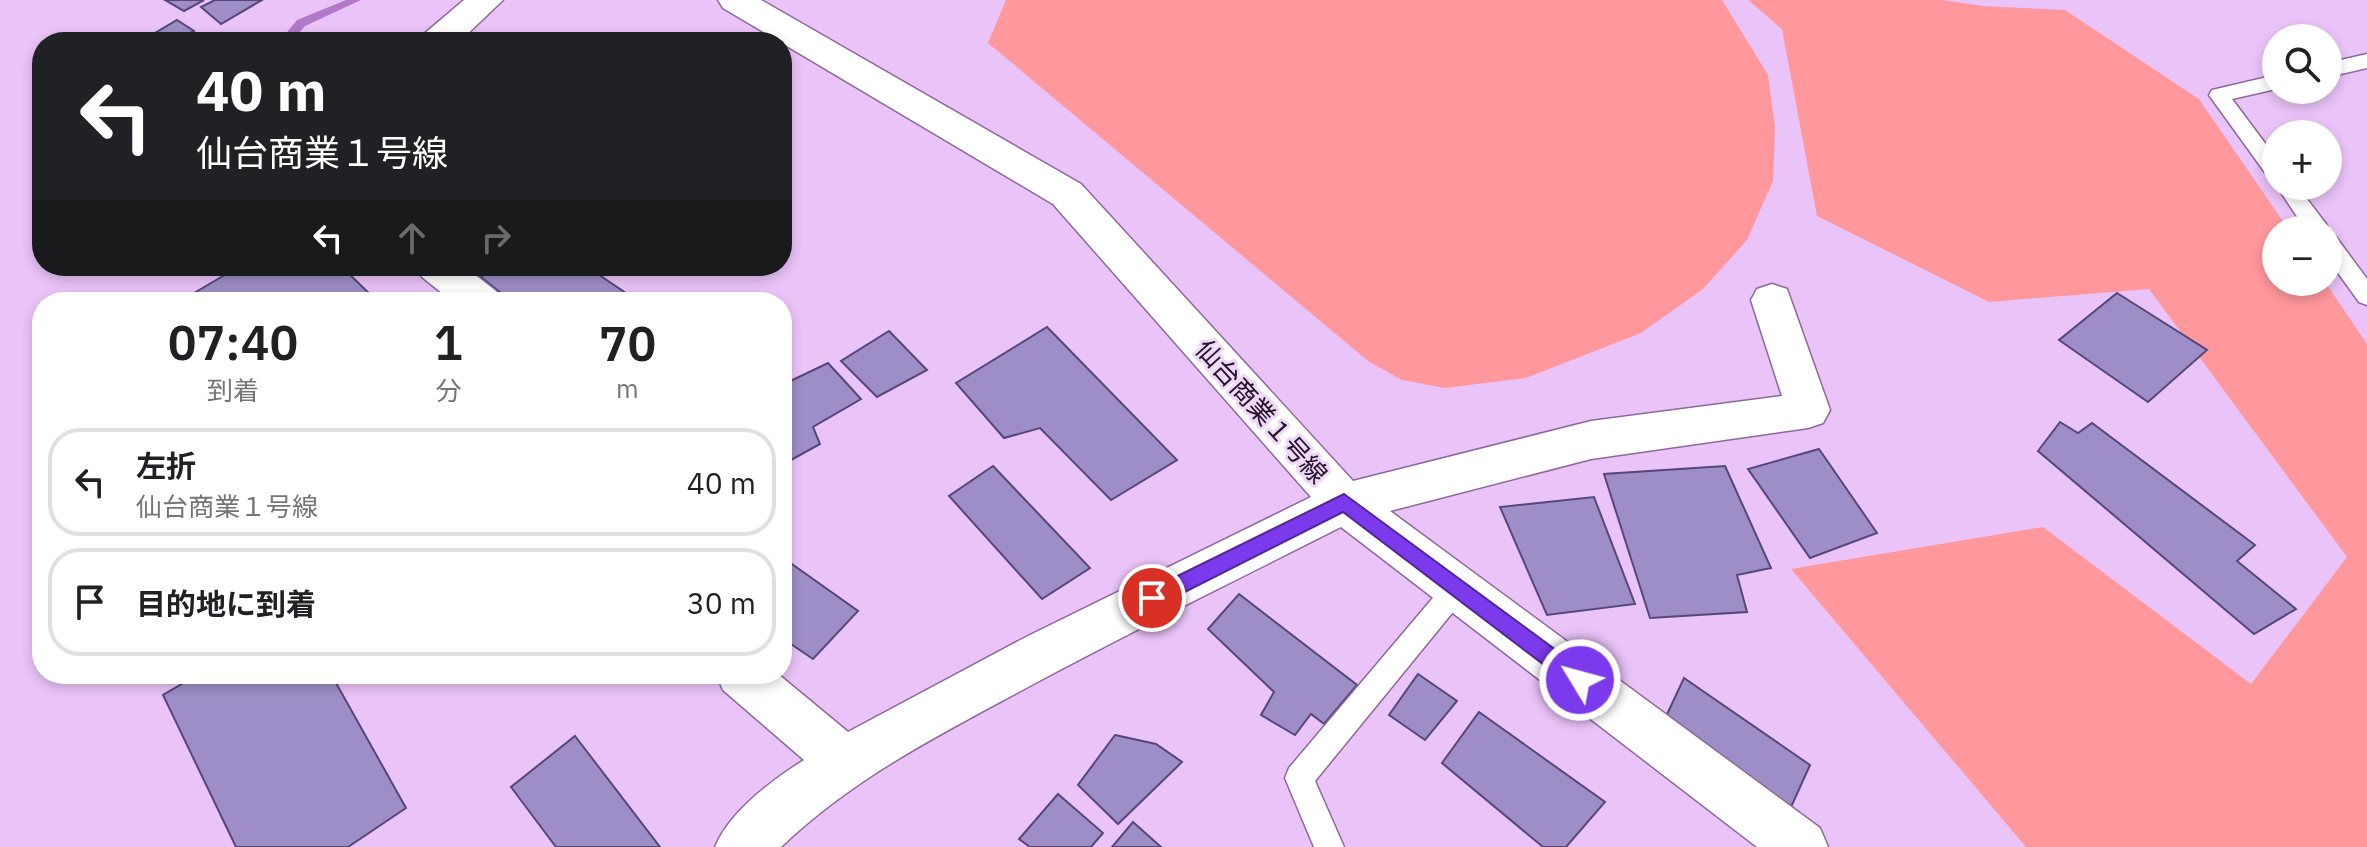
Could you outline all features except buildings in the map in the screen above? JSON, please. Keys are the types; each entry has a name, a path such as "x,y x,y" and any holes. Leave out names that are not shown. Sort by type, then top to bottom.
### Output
{"street":[{"path":"449,32 486,0"},
{"name":"仙台商業１号線","path":"735,0 790,32"},
{"name":"仙台商業１号線","path":"742,847 801,792 888,735 1043,653 1344,503 1067,194 792,33"},
{"path":"448,276 468,292"},
{"path":"1344,503 1591,440 1808,410 1772,300"},
{"path":"1344,503 1801,847"},
{"path":"753,684 846,763"}],"lane":[{"path":"2342,67 2367,61"},
{"path":"2262,85 2219,95 2262,154"},
{"path":"2342,262 2367,296"},
{"path":"1329,847 1299,778 1457,588"}],"shaded area":[{"path":"1006,0 1722,0 1768,75 1775,128 1773,181 1747,240 1703,289 1641,333 1526,378 1445,388 1402,380 1368,361 988,43"},
{"path":"1748,0 1942,0 1983,6 2065,10 2199,99 2262,191 2262,200 2268,200 2279,216 2262,216 2262,296 2334,296 2367,344 2367,847 2026,847 1791,569 2043,527 2251,684 2347,557 2149,289 1989,302 1817,216 1782,29"}],"waterway":[{"path":"293,32 301,23 356,0"}],"route":[{"path":"1152,598 1344,503 1580,680"}]}
